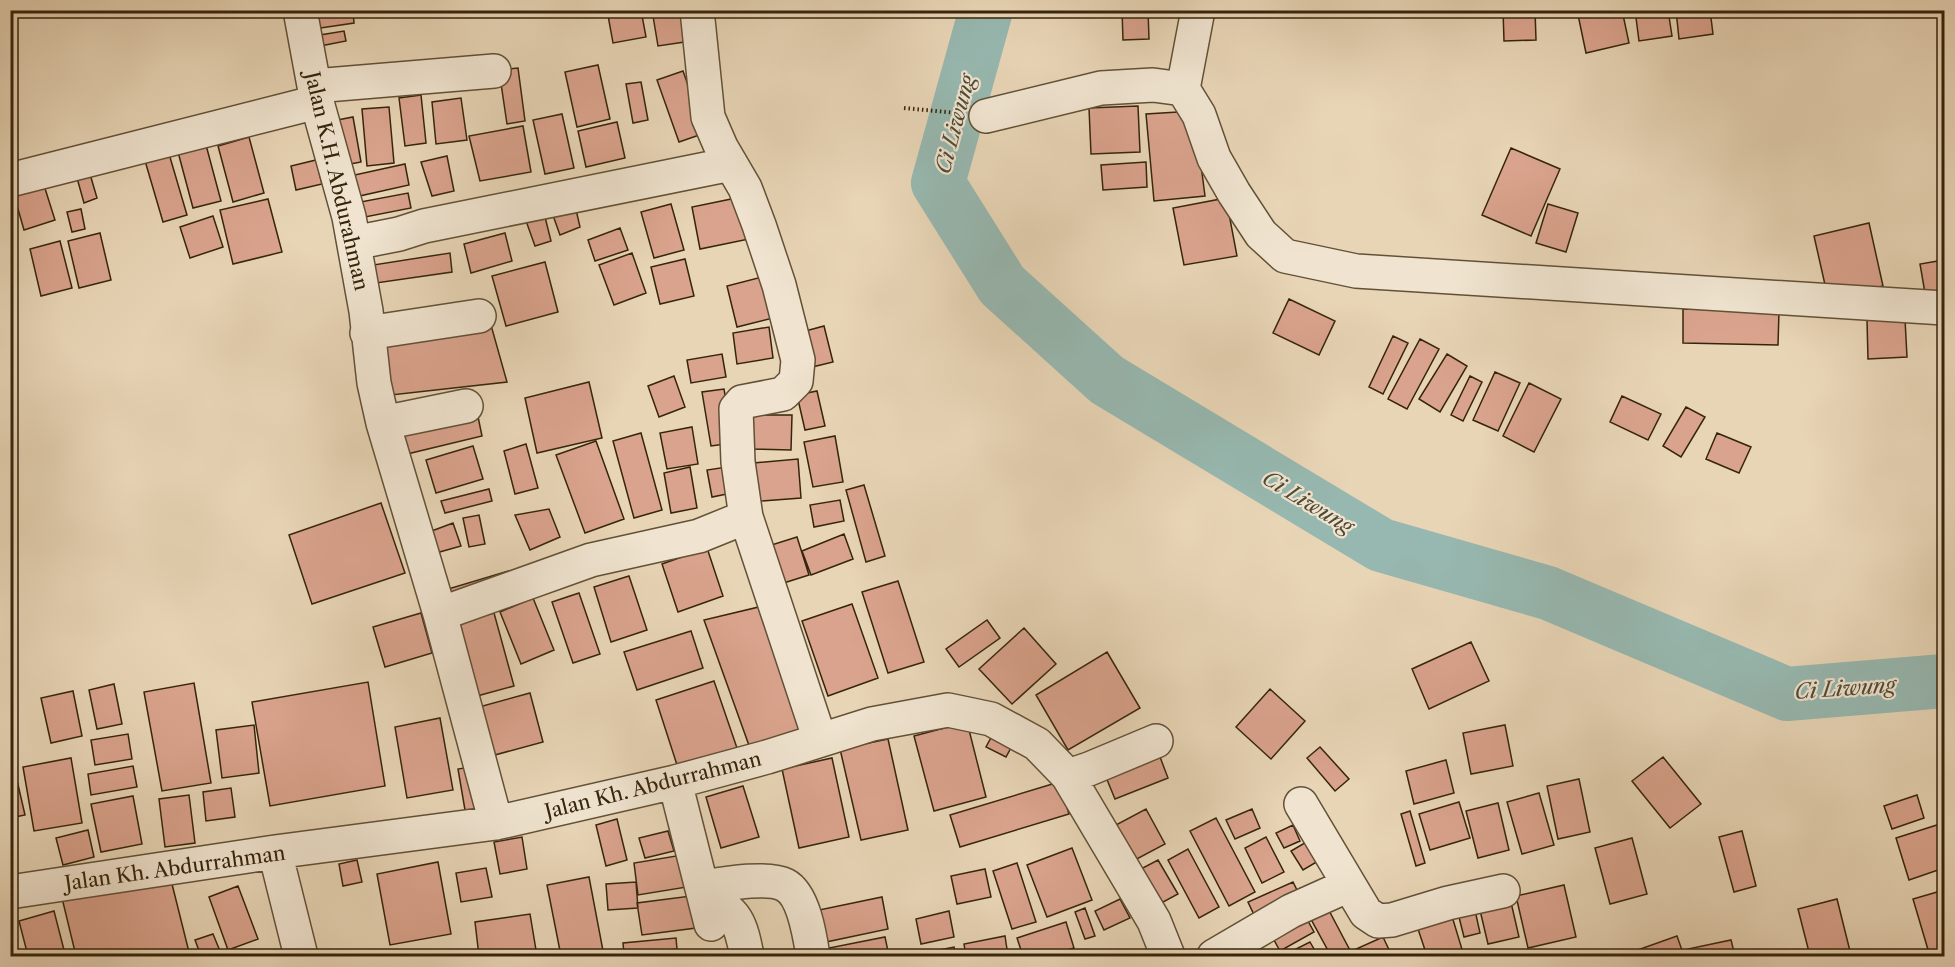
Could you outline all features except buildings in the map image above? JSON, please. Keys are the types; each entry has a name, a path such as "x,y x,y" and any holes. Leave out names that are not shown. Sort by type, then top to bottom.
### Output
{"street":[{"name":"Jalan K.H. Abdurahman","path":"300,10 315,94 349,217 366,311 374,383 383,423 440,614 496,823"},
{"path":"697,10 708,117 726,156 745,188 759,225 798,360 796,381 783,394 742,402 736,409 738,462 746,517 820,740"},
{"path":"1198,10 1183,89 1199,115 1214,158 1234,193 1261,234 1285,256 1356,271 1944,308"},
{"path":"10,180 315,94 494,71"},
{"path":"986,116 1101,88 1153,85 1183,89"},
{"path":"354,243 726,156"},
{"path":"367,333 479,316"},
{"path":"383,423 466,406"},
{"path":"440,614 591,560 699,536 746,517"},
{"name":"Jalan Kh. Abdurrahman","path":"10,892 275,852 496,823 675,782 872,724 948,710 990,719 1037,744 1068,776 1154,921 1168,957"},
{"path":"1068,776 1156,741"},
{"path":"675,782 707,904"},
{"path":"1301,804 1366,913 1378,921 1392,920 1448,903 1503,891"},
{"path":"275,852 301,957"},
{"path":"707,904 742,881 784,884 797,898 802,909 813,957"},
{"path":"1214,957 1291,911 1349,885"},
{"path":"707,904 717,903 727,909 737,921 743,934 747,957"}],"path":[{"path":"904,108 986,116"}],"waterway":[{"name":"Ci Liwung","path":"986,10 938,183 1002,285 1107,380 1381,545 1548,593 1787,694 1944,681"}]}
